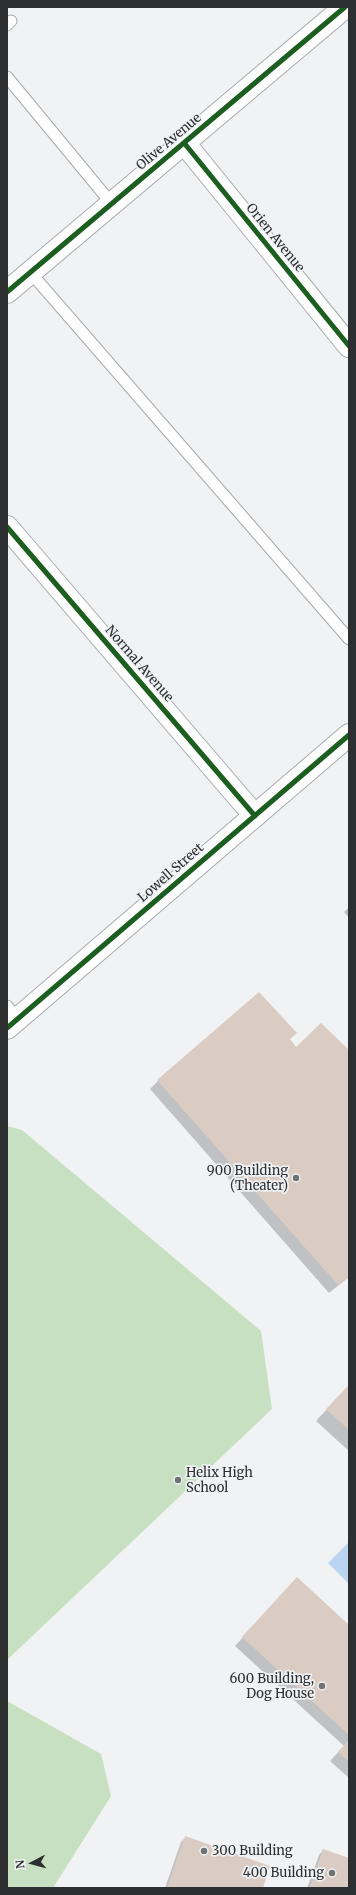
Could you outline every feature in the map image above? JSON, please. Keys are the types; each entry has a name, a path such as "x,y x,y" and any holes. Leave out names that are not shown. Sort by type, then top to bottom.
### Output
{"street":[{"name":"Olive Avenue","path":"7,292 345,7"},
{"name":"Orien Avenue","path":"184,144 349,346"},
{"name":"Normal Avenue","path":"7,527 255,816"},
{"name":"Lowell Street","path":"11,1018 255,816 349,735"}],"lane":[{"path":"7,77 112,204"},
{"path":"30,272 349,639"}],"green space":[{"path":"7,1126 22,1130 261,1331 272,1409 7,1660"},
{"path":"7,1701 101,1754 111,1796 53,1888 7,1888"}],"water":[{"path":"349,1542 349,1584 328,1563"}],"building":[{"name":"900 Building (Theater)","path":"259,992 297,1033 290,1039 296,1047 321,1023 349,1050 349,1276 338,1285 157,1080"},
{"path":"349,1385 349,1430 326,1409"},
{"name":"600 Building, Dog House","path":"297,1577 349,1625 349,1735 242,1637"},
{"path":"349,1740 349,1762 338,1752"},
{"name":"300 Building","path":"185,1836 270,1866 263,1888 167,1888"},
{"name":"400 Building","path":"323,1849 349,1858 349,1888 310,1888"}],"cycle path":[{"path":"7,292 345,7"},
{"path":"185,144 349,346"},
{"path":"7,527 255,816"},
{"path":"7,1028 349,735"}],"place":[{"name":"900 Building (Theater)","path":"296,1178"},
{"name":"Helix High School","path":"178,1480"},
{"name":"600 Building, Dog House","path":"322,1686"},
{"name":"300 Building","path":"204,1851"},
{"name":"400 Building","path":"332,1873"}]}
